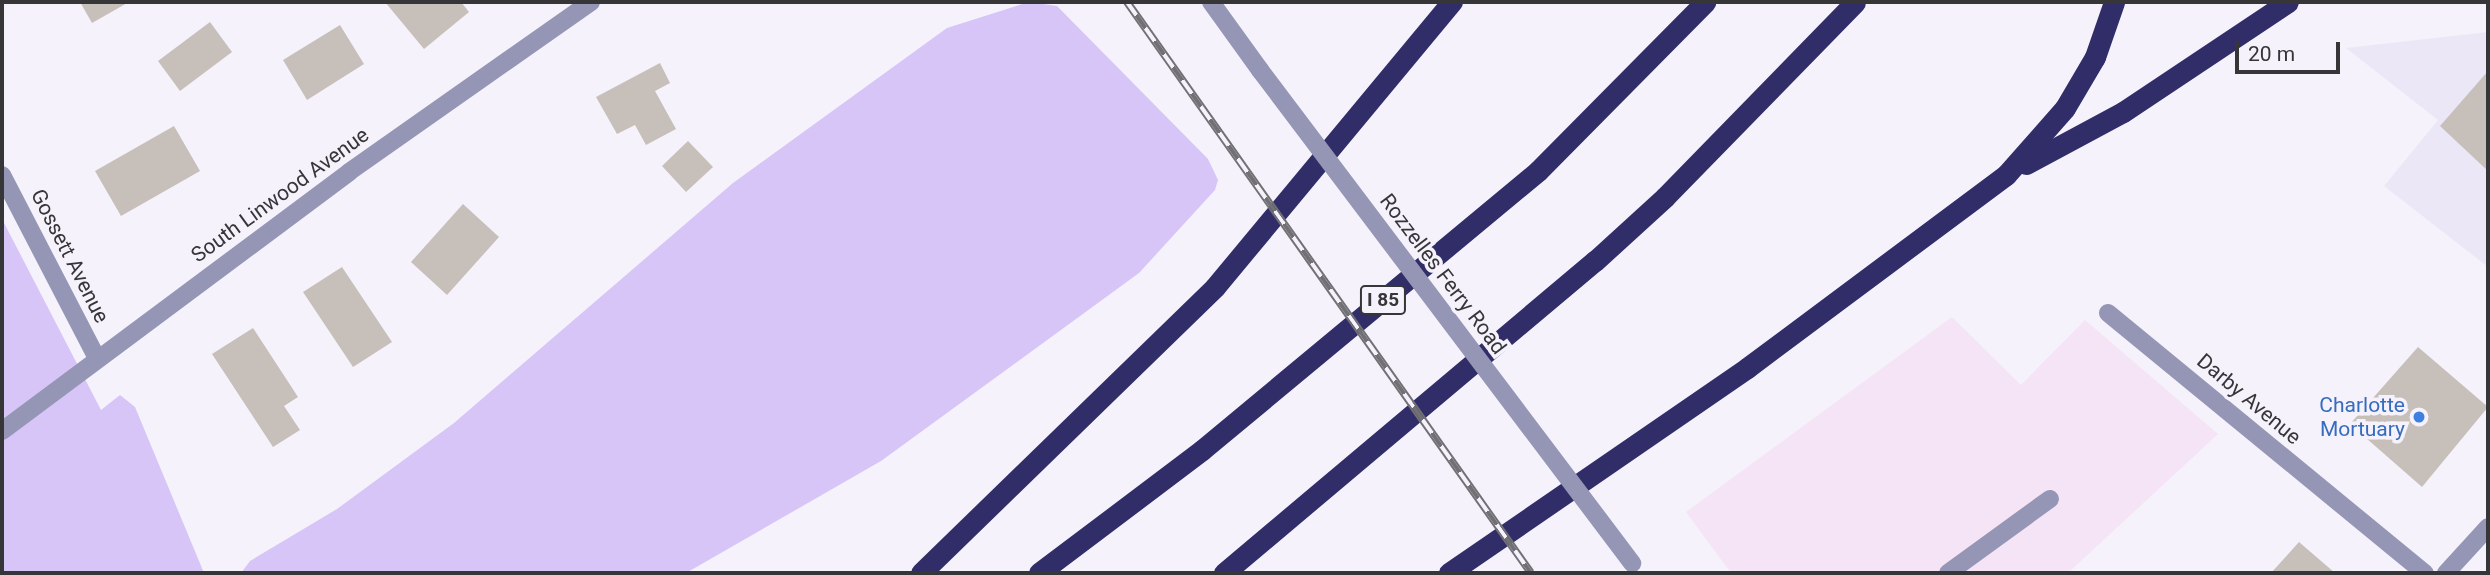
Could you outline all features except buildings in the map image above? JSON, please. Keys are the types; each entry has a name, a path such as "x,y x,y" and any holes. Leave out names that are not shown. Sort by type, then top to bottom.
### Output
{"highway":[{"path":"921,573 1215,287 1452,2"},
{"name":"I 85","path":"1039,573 1202,450 1538,171 1705,2"},
{"path":"1224,573 1595,261 1674,188 1855,2"},
{"path":"2006,175 2065,108 2095,57 2114,2"},
{"path":"1449,573 1747,368 2006,175 2123,112 2288,2"}],"street":[{"name":"South Linwood Avenue","path":"2,431 97,358 591,2"},
{"name":"Rozzelles Ferry Road","path":"1211,2 1636,568"},
{"name":"Gossett Avenue","path":"2,175 97,358"},
{"name":"Darby Avenue","path":"2108,313 2424,573"},
{"path":"1948,573 2050,499"},
{"path":"2446,573 2488,527"}],"shaded area":[{"path":"1029,2 1057,6 1208,159 1218,180 1215,190 1139,273 881,461 686,573 241,573 250,561 337,509 454,423 733,183 947,28"},
{"path":"2488,32 2488,267 2384,186 2438,120 2346,48"},
{"path":"2,219 101,410 120,395 135,407 204,573 2,573"},
{"path":"1952,317 2021,385 2085,320 2218,434 2068,573 1731,573 1686,512"}],"railway":[{"path":"1127,2 1531,573"}],"place":[{"name":"Charlotte Mortuary","path":"2419,417"}]}
